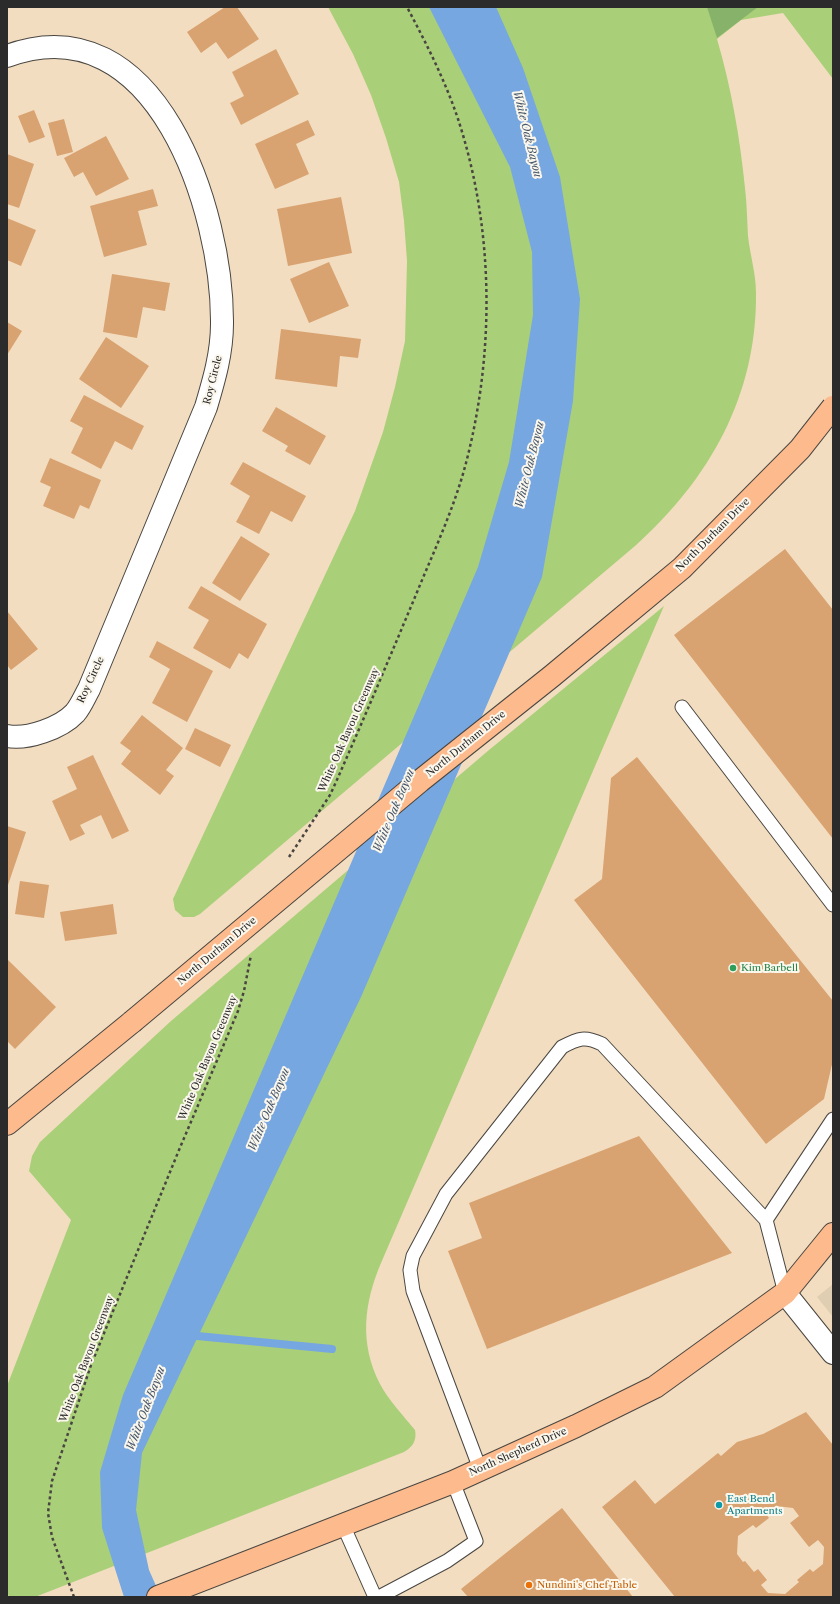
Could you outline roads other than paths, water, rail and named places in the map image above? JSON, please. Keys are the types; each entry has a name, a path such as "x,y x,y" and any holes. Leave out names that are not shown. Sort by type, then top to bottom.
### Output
{"main road":[{"name":"North Durham Drive","path":"7,1124 132,1022 420,781 552,676 682,568 800,449 833,407"},
{"name":"North Shepherd Drive","path":"158,1597 453,1482 576,1426 655,1387 785,1293 833,1234"},
{"path":"785,1293 833,1259"}],"street":[{"name":"Roy Circle","path":"7,56 20,51 48,47 78,50 106,60 130,76 147,91 165,117 187,154 201,196 213,245 219,284 222,324 218,363 206,407 89,689 75,713 56,726 35,735 7,736"},
{"path":"785,1293 833,1353"}],"lane":[{"path":"682,706 833,905"},
{"path":"480,1469 413,1291 410,1270 413,1256 446,1194 562,1047 575,1040 588,1038 602,1044 766,1220 785,1293"},
{"path":"766,1220 833,1119"},
{"path":"379,1597 447,1561 476,1541 453,1482"},
{"path":"343,1525 375,1597"}],"water":[{"name":"White Oak Bayou","path":"429,7 496,7 523,68 560,177 580,299 573,401 542,577 361,997 142,1453 136,1510 149,1570 161,1597 124,1597 102,1528 100,1472 123,1395 478,567 509,462 533,315 532,252 510,167"}],"waterway":[{"path":"187,1335 332,1349"}],"place":[{"name":"Kim Barbell","path":"733,968"},
{"name":"East Bend Apartments","path":"719,1505"},
{"name":"Nundini's Chef Table","path":"529,1585"}]}
